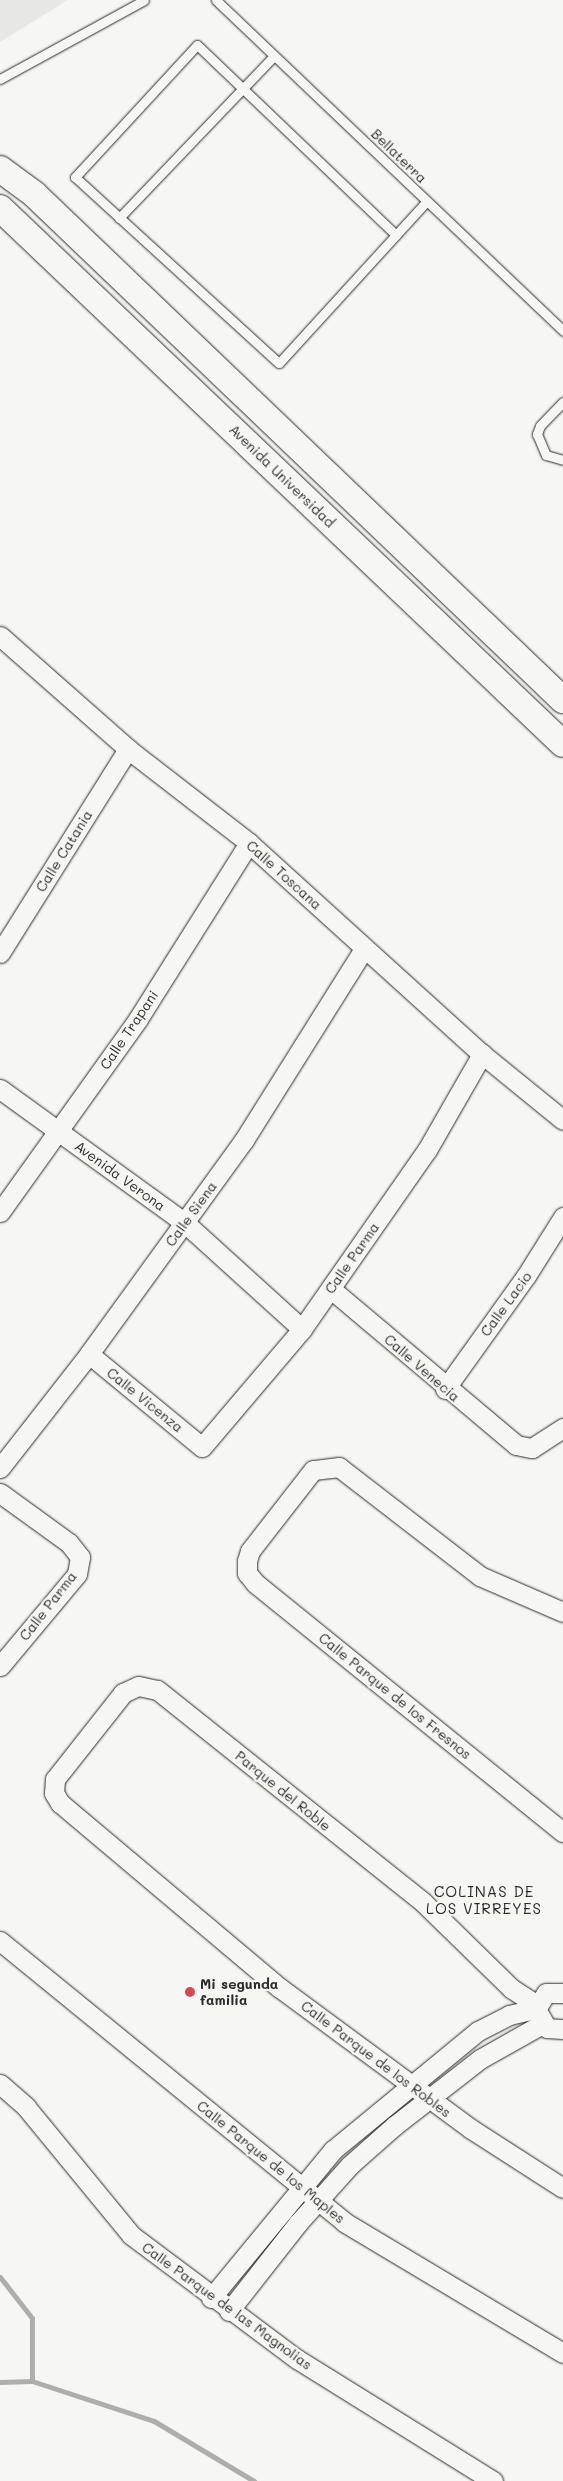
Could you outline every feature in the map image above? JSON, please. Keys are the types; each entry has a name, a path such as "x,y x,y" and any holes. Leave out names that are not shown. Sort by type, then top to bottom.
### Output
{"main road":[{"path":"0,169 34,194 563,700"},
{"name":"Avenida Universidad","path":"0,208 563,744"}],"street":[{"name":"Calle Toscana","path":"2,642 128,748 249,843 482,1054 563,1120"},
{"name":"Calle Catania","path":"0,953 128,748"},
{"name":"Calle Trapani","path":"0,1212 138,1019 188,934 249,843"},
{"name":"Calle Siena","path":"0,1468 89,1354 185,1223 284,1081 364,949"},
{"name":"Calle Parma","path":"202,1447 302,1329 427,1150 482,1054"},
{"name":"Avenida Verona","path":"0,1089 185,1223 302,1329"},
{"name":"Calle Lacio","path":"445,1389 526,1276 563,1217"},
{"name":"Calle Venecia","path":"330,1289 445,1389 516,1445 532,1448 563,1428"},
{"name":"Calle Vicenza","path":"89,1354 202,1447"},
{"name":"Calle Parque de los Fresnos","path":"563,1612 480,1576 339,1467 313,1470 250,1550 247,1573 255,1583 563,1832"},
{"name":"Calle Parma","path":"0,1493 69,1543 80,1557 77,1574 0,1666"},
{"name":"Parque del Roble","path":"60,1804 54,1793 55,1778 123,1693 138,1686 157,1690 423,1902 538,2013"},
{"name":"Calle Parque de los Robles","path":"60,1804 280,1988 429,2099 563,2188"},
{"name":"Calle Parque de los Maples","path":"0,1941 302,2185 344,2222 563,2353"},
{"path":"229,2311 319,2200 350,2165 429,2099 538,2013 560,1989"},
{"path":"538,2013 553,2030 563,2029"},
{"path":"211,2298 302,2185 333,2150 409,2084 478,2031 509,2015 538,2013"},
{"name":"Calle Parque de las Magnolias","path":"0,2084 26,2107 131,2235 211,2298 297,2359 493,2481"}],"lane":[{"path":"0,79 144,0"},
{"name":"Bellaterra","path":"216,0 563,331"},
{"path":"396,235 196,45 75,177 279,363 396,235 427,201"},
{"path":"119,218 274,56"},
{"path":"0,155 34,194"},
{"path":"563,402 537,434 546,455 563,460"}],"shaded area":[{"path":"0,0 68,0 0,42"}],"waterway":[{"path":"0,2277 32,2318 32,2381"},
{"path":"0,2382 32,2381 154,2421 254,2481"}],"place":[{"name":"Mi segunda familia","path":"190,1992"}],"district":[{"name":"COLINAS DE LOS VIRREYES","path":"484,1900"}]}
